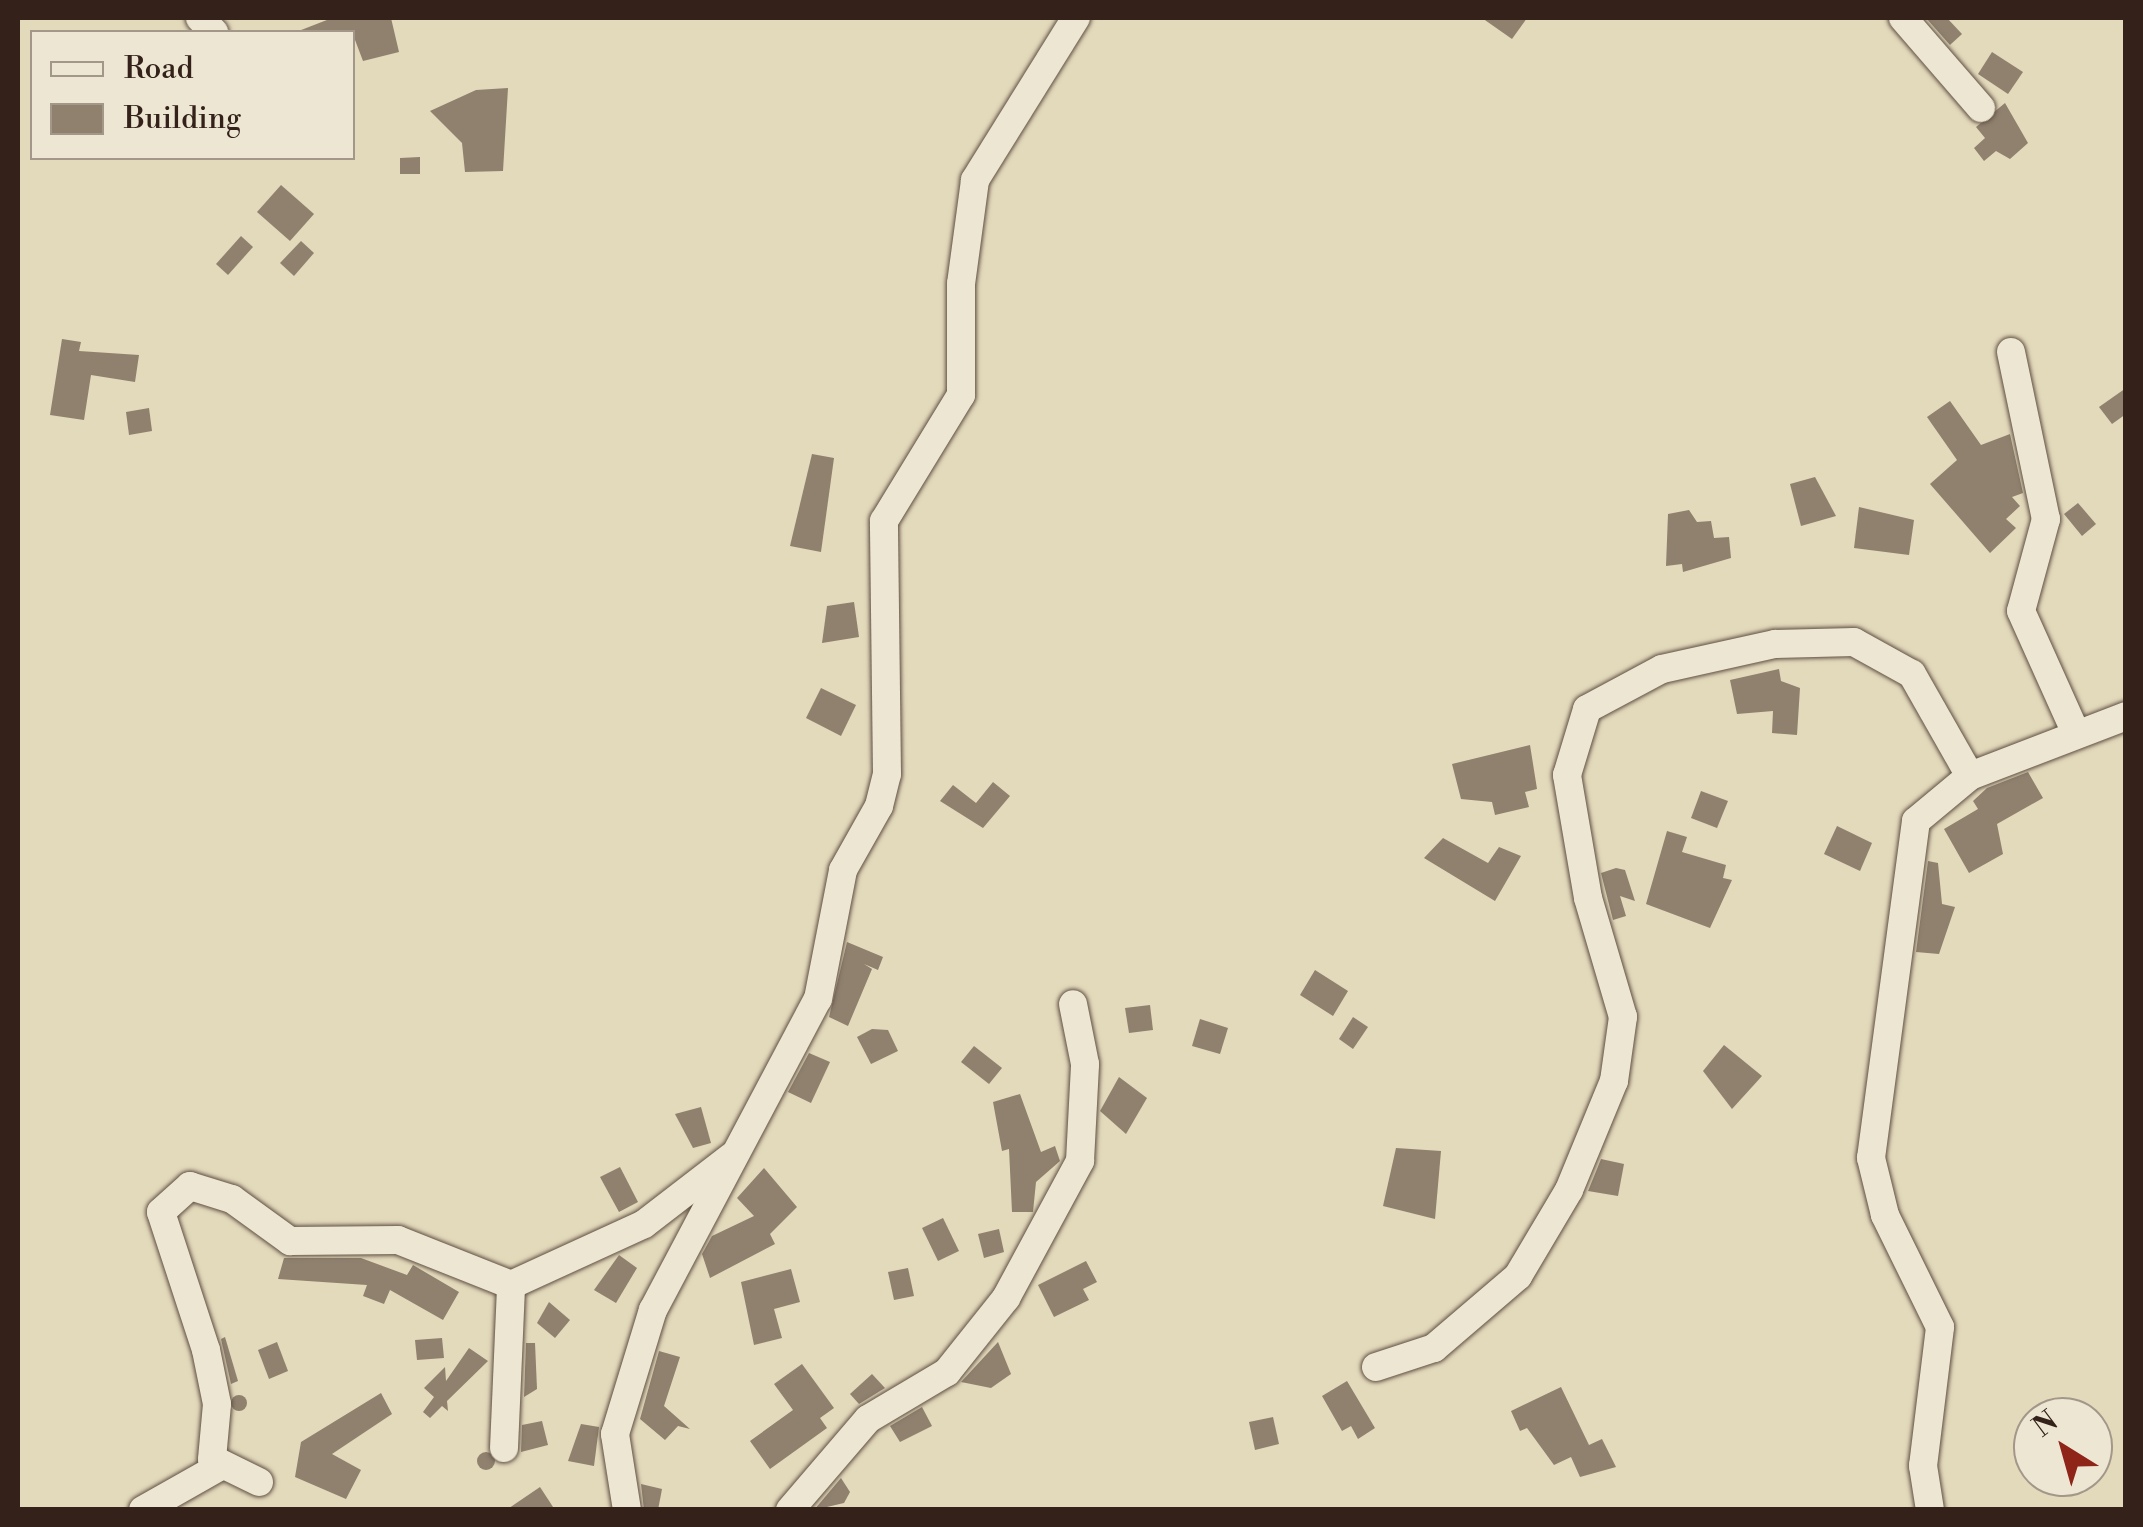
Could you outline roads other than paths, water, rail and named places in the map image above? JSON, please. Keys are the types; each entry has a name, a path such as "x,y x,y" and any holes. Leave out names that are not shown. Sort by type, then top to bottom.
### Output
{"street":[{"path":"626,1510 615,1434 653,1310 818,999 843,870 883,790 884,521 961,394 961,284 975,180 1076,18"},
{"path":"1902,18 1981,108"},
{"path":"2011,352 2046,519 2021,612 2074,728"},
{"path":"1376,1368 1434,1348 1518,1276 1570,1190 1614,1081 1623,1017 1588,898 1567,775 1588,709 1662,669 1775,644 1854,642 1912,674 1970,776"},
{"path":"1930,1510 1923,1466 1940,1327 1884,1215 1871,1158 1916,821 1970,776 2074,728 2126,716"},
{"path":"790,1510 868,1419 947,1372 1006,1298 1080,1161 1085,1064 1073,1004"},
{"path":"219,1467 206,1350 161,1212 190,1186 232,1199 290,1241 398,1240 512,1285 644,1224 742,1148"},
{"path":"504,1448 500,1374 512,1285"},
{"path":"143,1510 219,1467 260,1482"}]}
